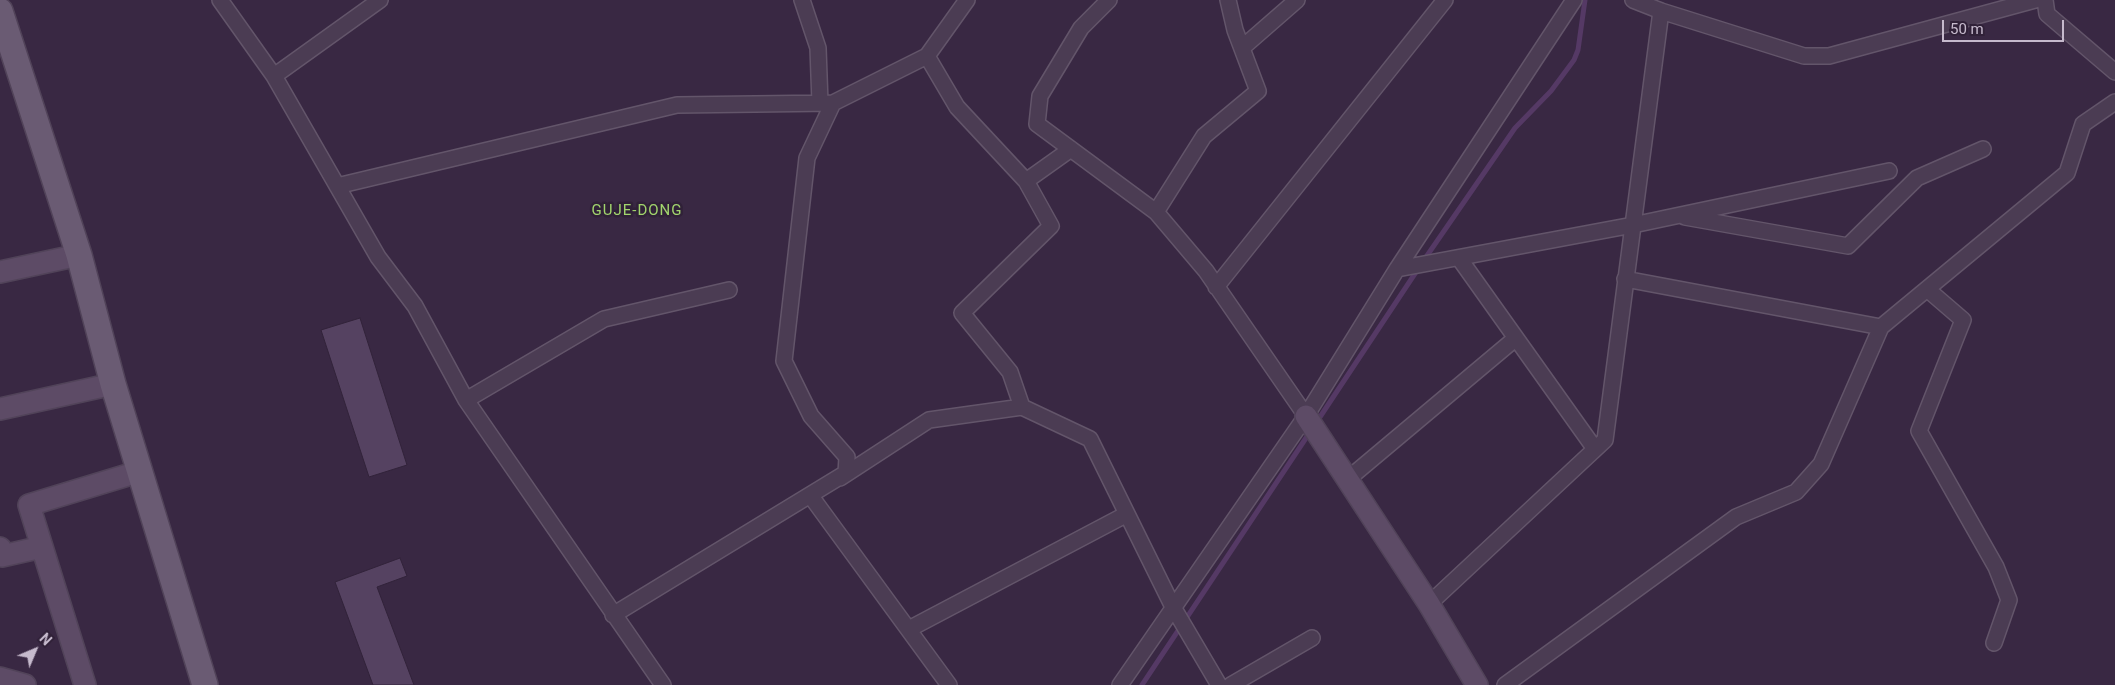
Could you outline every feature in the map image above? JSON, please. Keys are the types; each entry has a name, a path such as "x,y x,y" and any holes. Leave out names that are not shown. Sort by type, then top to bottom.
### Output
{"main road":[{"path":"0,11 78,256 113,384 205,685"}],"street":[{"path":"220,0 274,76 378,257 414,306 466,400 662,685"},
{"path":"274,76 380,0"},
{"path":"802,0 818,48 826,103 807,158 784,361 811,416 847,457 846,474"},
{"path":"337,186 677,105 826,103 927,56 968,0"},
{"path":"1109,0 1081,28 1040,96 1037,124 1156,212 1206,271 1348,479 1429,604 1477,685"},
{"path":"1156,212 1204,136 1258,91 1235,30 1228,0"},
{"path":"1242,48 1297,0"},
{"path":"1216,287 1445,0"},
{"path":"1120,685 1172,607 1311,423 1397,269 1574,0"},
{"path":"1633,0 1661,11 1804,56 1829,56 2034,0"},
{"path":"2045,0 2047,14 2115,72"},
{"path":"1429,604 1604,440 1661,11"},
{"path":"927,56 957,107 1026,181 1051,226 962,312 1010,372 1022,407"},
{"path":"1505,685 1736,517 1796,492 1822,464 1881,327 2067,173 2083,124 2115,102"},
{"path":"1026,181 1071,149"},
{"path":"1677,216 1848,246 1917,178 1982,149"},
{"path":"1397,269 1633,225 1889,171"},
{"path":"0,272 78,256"},
{"path":"1459,258 1595,449"},
{"path":"1625,279 1881,327"},
{"path":"1927,289 1963,320 1919,431 1996,567 2009,600 1994,643"},
{"path":"466,400 604,319 729,290"},
{"path":"1348,479 1516,338"},
{"path":"0,409 113,384"},
{"path":"613,615 846,474 929,420 1022,407 1090,439 1172,607 1219,685"},
{"path":"84,685 29,505 141,471"},
{"path":"810,495 949,685"},
{"path":"909,630 1127,514"},
{"path":"0,548 2,556 42,547"},
{"path":"1231,685 1312,638"},
{"path":"0,678 25,685"}],"building":[{"path":"360,318 407,465 369,477 321,330"},
{"path":"400,558 407,576 377,587 414,685 373,685 335,582"}],"waterway":[{"path":"1424,260 1515,128 1551,91 1574,60 1578,50 1585,0"},
{"path":"1316,423 1418,269"},
{"path":"1142,685 1310,432"}],"district":[{"name":"GUJE-DONG","path":"637,211"}]}
